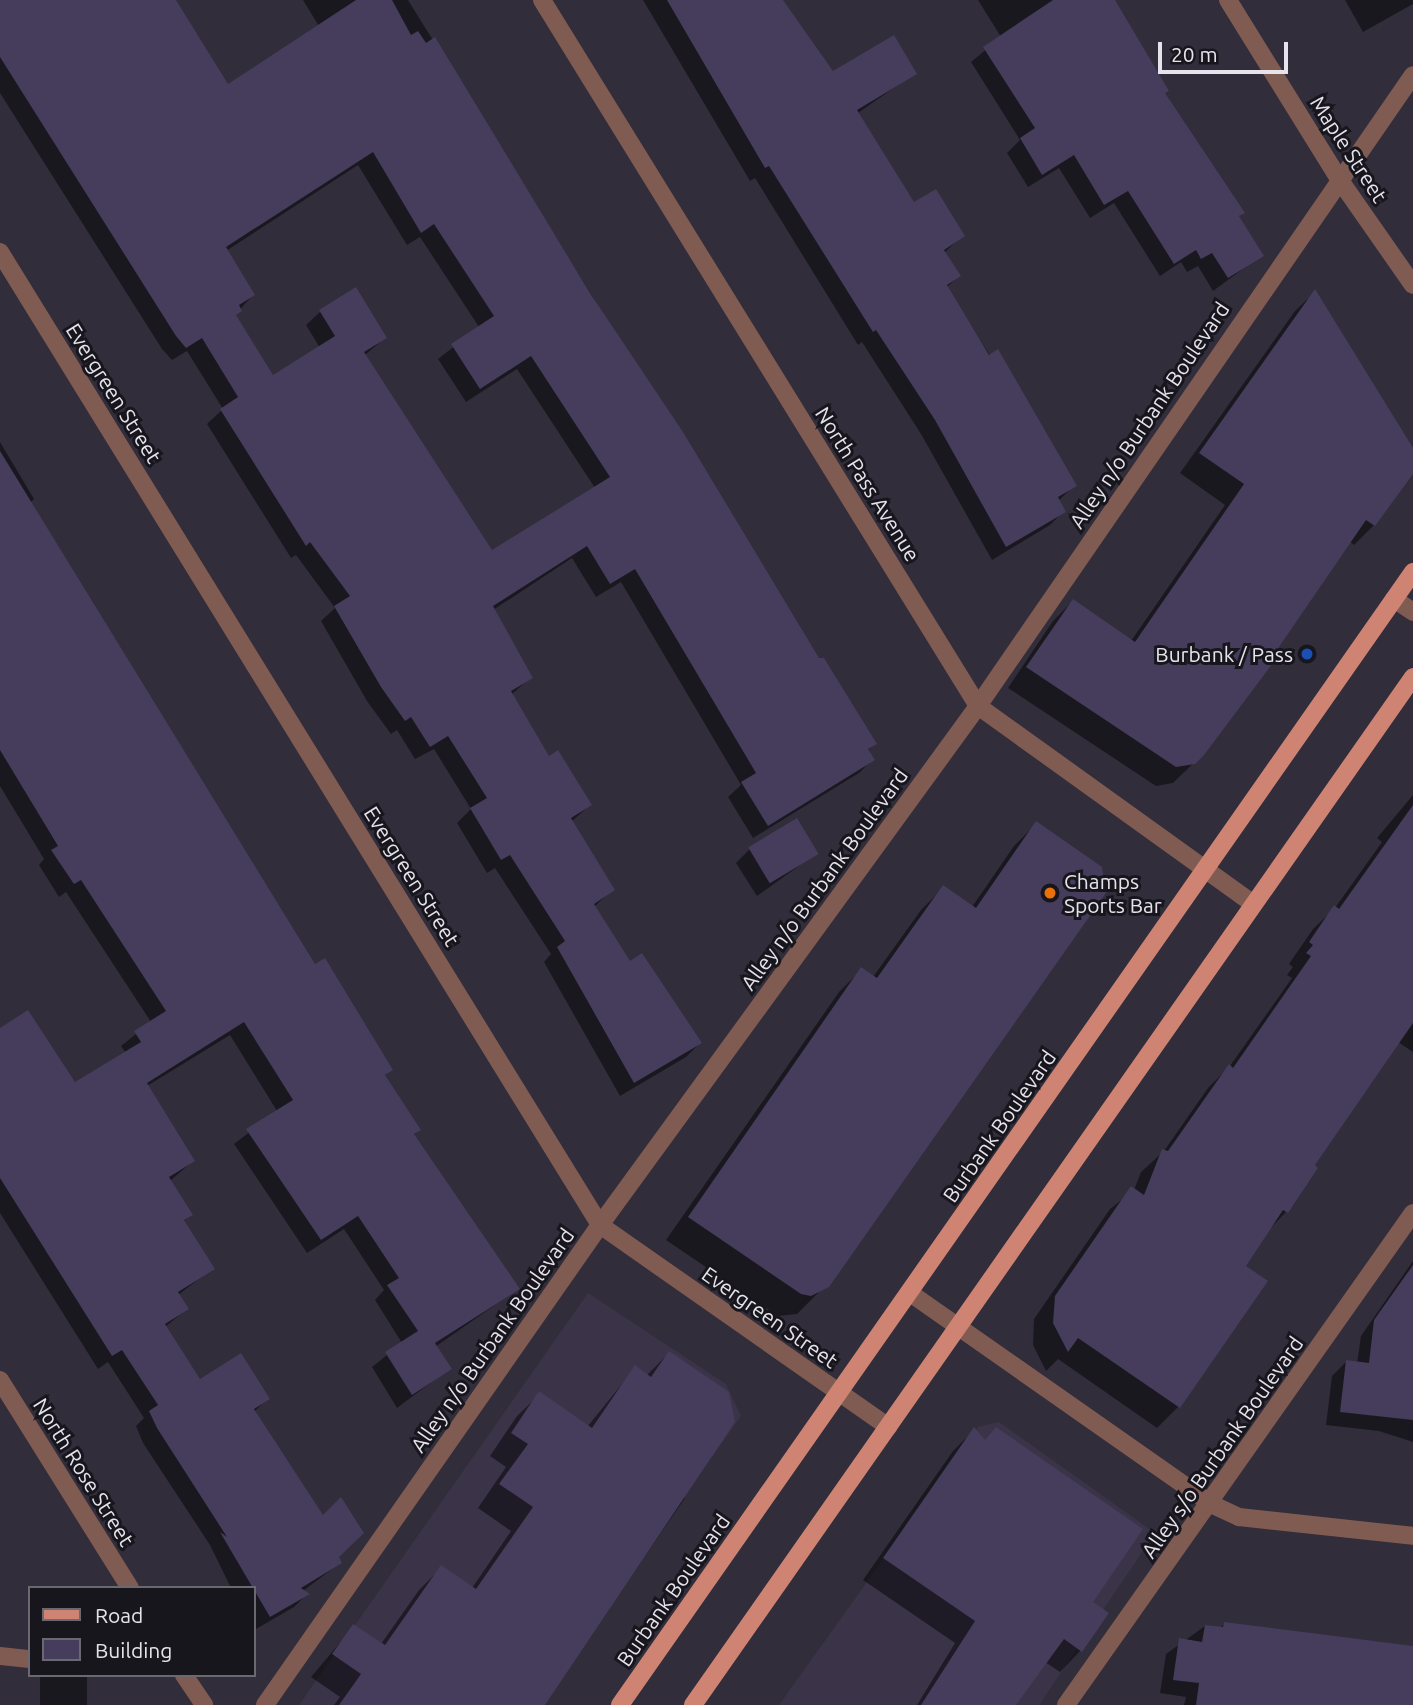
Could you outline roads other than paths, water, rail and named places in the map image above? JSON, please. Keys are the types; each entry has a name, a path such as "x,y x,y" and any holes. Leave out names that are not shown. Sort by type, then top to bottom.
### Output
{"main road":[{"name":"Burbank Boulevard","path":"620,1705 1413,572"},
{"path":"693,1705 959,1326 1251,902 1413,677"}],"street":[{"name":"North Pass Avenue","path":"542,0 978,706 1251,902"},
{"name":"Maple Street","path":"1228,0 1339,180 1413,285"},
{"name":"Alley n/o Burbank Boulevard","path":"265,1705 600,1225 978,706 1413,75"},
{"name":"Evergreen Street","path":"0,252 600,1225 888,1427"},
{"path":"1394,599 1413,612"},
{"name":"Alley s/o Burbank Boulevard","path":"1066,1705 1211,1504 1413,1213"},
{"path":"910,1293 1211,1504 1239,1517 1413,1536"},
{"name":"North Rose Street","path":"0,1380 129,1586"},
{"path":"0,1656 28,1659"},
{"path":"185,1677 204,1705"}],"place":[{"name":"Burbank / Pass","path":"1307,654"},
{"name":"Champs Sports Bar","path":"1050,893"}]}
